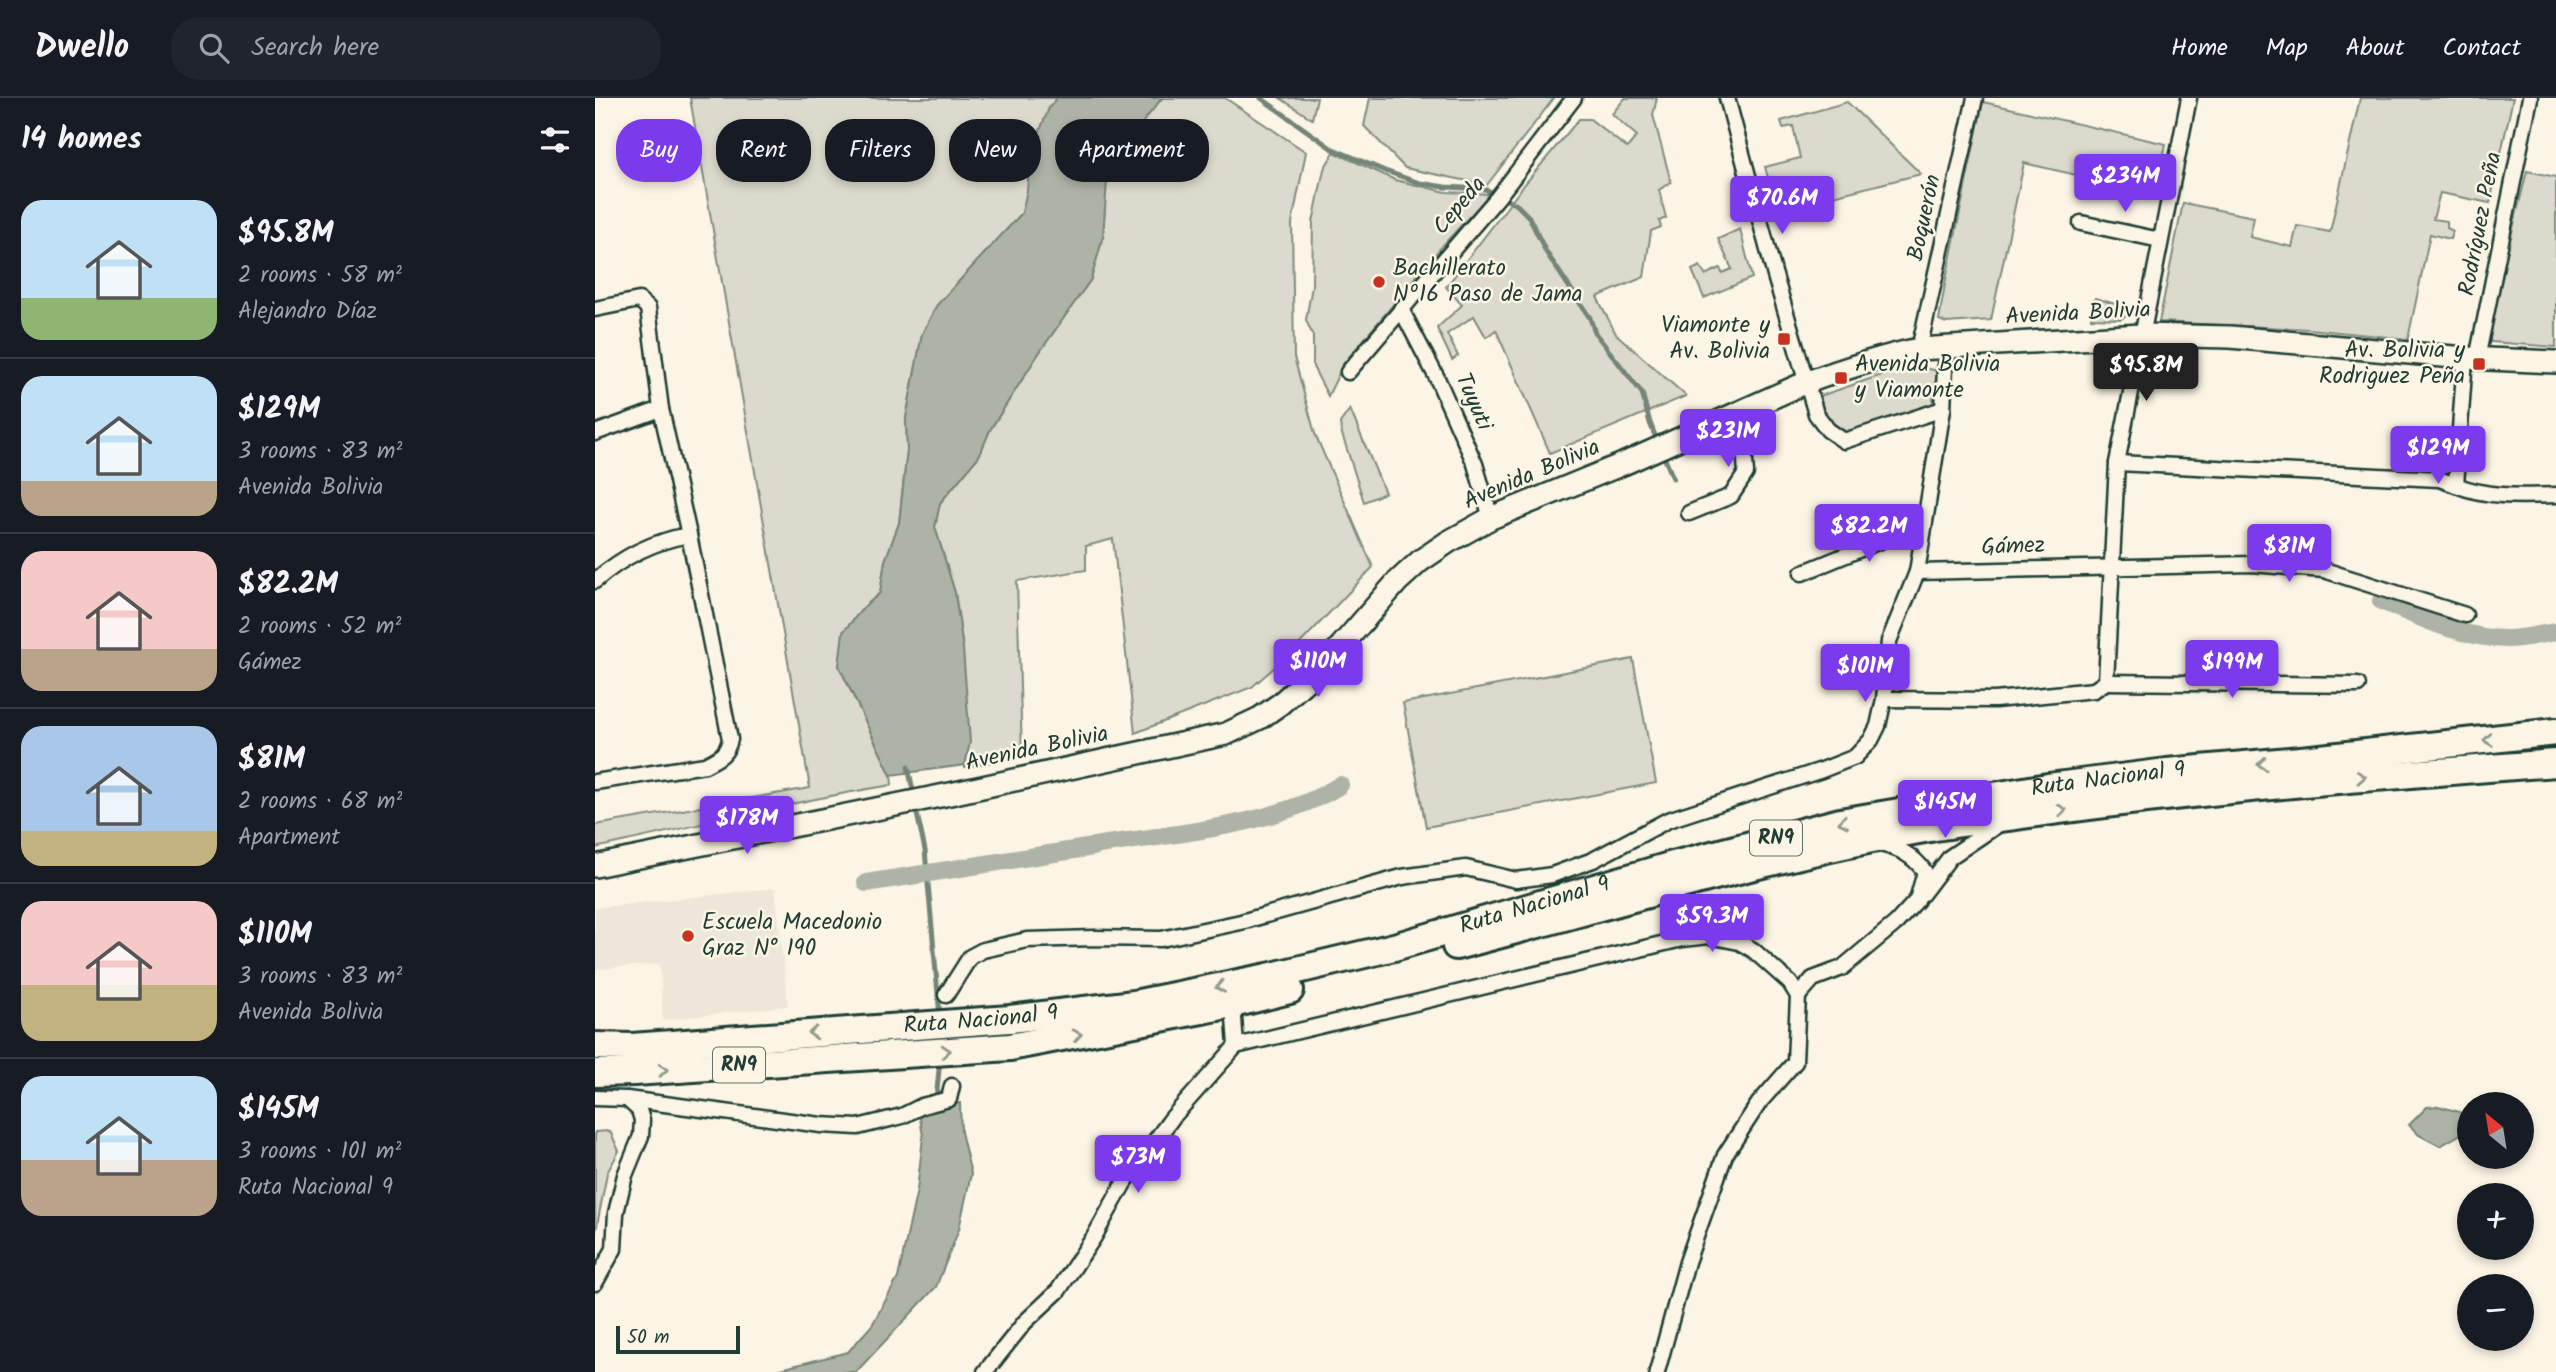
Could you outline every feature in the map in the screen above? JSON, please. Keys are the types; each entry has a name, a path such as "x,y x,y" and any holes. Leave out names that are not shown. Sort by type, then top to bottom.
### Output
{"highway":[{"name":"Ruta Nacional 9","path":"595,1046 632,1046 1010,1018 1134,1004 1281,974 1394,947 1648,872 1840,822 2075,783 2556,732"},
{"name":"Ruta Nacional 9","path":"595,1073 1010,1047 1233,1004 1702,880 1860,841 1933,827 2136,799 2329,779 2556,763"}],"street":[{"name":"Cepeda","path":"1348,372 1498,197 1574,98"},
{"path":"1727,98 1805,383 1816,414 1828,430 1844,441 1943,409"},
{"name":"Boquerón","path":"1919,349 1975,98"},
{"path":"2106,681 2117,463 2189,98"},
{"name":"Rodríguez Peña","path":"2456,485 2471,358 2530,98"},
{"path":"2081,223 2161,240"},
{"path":"595,309 639,300 648,308 661,409 729,728 728,750 705,765 595,782"},
{"name":"Tuyuti","path":"1401,309 1437,378 1475,464 1491,519"},
{"name":"Avenida Bolivia","path":"595,866 1194,743 1226,734 1260,718 1280,704 1328,661 1397,582 1448,541 1491,519 1805,383 1861,362 1919,349 2141,335 2230,337 2471,358 2556,362"},
{"path":"946,995 970,957 983,950 1027,940 1094,937 1161,939 1241,922 1402,877 1466,868 1516,880 1552,875 1593,860 1668,820 1855,757 1871,740 1878,726 1884,699 1889,641 1917,572 1943,409 1946,347"},
{"path":"595,433 661,409"},
{"path":"1689,513 1731,496 1746,473 1741,412"},
{"path":"2117,463 2439,479 2476,493 2494,496 2556,495"},
{"path":"1802,573 1924,523"},
{"path":"595,581 647,547 667,539 689,535"},
{"name":"Gámez","path":"1917,572 2252,564 2324,569 2465,615"},
{"path":"1884,699 1995,700 2094,690 2106,681 2358,685"},
{"path":"1798,996 1813,979 1842,968 1865,951 1917,900 1950,858 2009,817"},
{"path":"1860,841 1893,847 1915,858 1925,872 1917,900"},
{"path":"985,1372 1025,1322 1058,1291 1132,1172 1172,1118 1236,1046 1630,950 1709,936 1739,942 1753,950 1790,983 1798,996 1795,1062 1759,1103 1725,1155 1687,1262 1657,1372"},
{"path":"1233,1004 1236,1046"},
{"path":"595,1098 627,1098 858,1128 949,1099 952,1086"},
{"path":"595,1283 614,1249 616,1213 625,1175 641,1136 642,1120 639,1110 627,1098"}],"shaded area":[{"path":"690,98 1057,98 1049,108 1041,139 1041,119 949,119 949,182 1030,182 1022,213 937,305 922,334 906,418 907,450 899,523 885,561 880,593 863,608 839,666 891,775 892,785 780,806 595,848 595,825 810,788 702,167 702,119 694,119"},
{"path":"1057,98 1162,98 1145,119 1055,119 1055,182 1107,182 1103,237 1091,279 990,430 979,456 940,503 935,527 955,593 963,649 970,742 965,765 891,775 839,666 843,632 880,593 885,561 899,523 907,450 906,418 922,334 937,305 1022,213 1028,182 1041,182 1041,128 1049,108"},
{"path":"1162,98 1225,98 1306,152 1292,223 1294,357 1315,434 1373,567 1292,652 1252,687 1135,733 1113,539 1086,546 1086,570 1017,581 1022,756 965,767 963,649 955,593 935,527 940,503 979,456 990,430 1091,279 1103,237 1106,182 1209,182 1209,119 1145,119"},
{"path":"1280,98 1317,98 1312,119"},
{"path":"1370,98 1554,98 1487,185 1405,168 1364,126"},
{"path":"1625,98 1657,98 1653,115 1671,182 1659,190 1666,218 1659,221 1661,227 1651,231 1644,277 1597,297 1616,334 1686,396 1550,453 1496,330 1486,337 1474,316 1447,334 1458,356 1452,360 1437,328 1462,305 1446,287 1524,185 1579,119 1590,119 1627,148 1637,136 1612,114"},
{"path":"2360,98 2513,98 2490,203 2440,193 2433,219 2447,221 2447,228 2453,231 2450,239 2430,234 2408,339 2309,329 2159,322 2183,203 2254,217 2250,237 2292,247 2297,226 2330,232"},
{"path":"1847,102 1921,174 1777,210 1765,167 1800,158 1793,126 1783,128 1781,121"},
{"path":"1983,102 2166,144 2155,193 2024,163 1991,320 1946,323 1939,320 1945,284"},
{"path":"1334,152 1395,180 1446,192 1490,194 1444,244 1344,363 1328,396 1313,367 1313,336 1306,320 1312,286 1313,222 1324,169"},
{"path":"2527,171 2556,177 2556,347 2491,342 2487,334"},
{"path":"1740,229 1752,278 1704,298 1692,270 1700,266 1705,275 1720,268 1722,273 1732,269 1718,239"},
{"path":"2095,298 2122,306 2130,312 2121,319 2091,318"},
{"path":"1911,365 1938,371 1932,406 1847,433 1825,417 1820,396"},
{"path":"1350,409 1385,493 1364,502 1341,431 1340,423"},
{"path":"1633,659 1656,783 1426,827 1403,703"},
{"name":"Escuela Macedonio Graz N° 190","path":"775,888 788,1006 663,1020 660,964 595,969 595,908"},
{"path":"960,1103 961,1132 971,1174 959,1229 936,1287 856,1372 769,1372 848,1352 872,1325 898,1278 917,1190 923,1136 919,1112"},
{"path":"2438,1106 2457,1111 2457,1136 2440,1146 2419,1135 2409,1125 2427,1107"},
{"path":"610,1131 619,1151 607,1173 595,1236 595,1132"}],"waterway":[{"path":"1261,98 1331,148 1385,171 1420,183 1485,189 1517,205 1529,217 1546,252 1590,318 1595,333 1642,393 1658,443"},
{"path":"1662,452 1673,478"},
{"path":"2381,601 2443,626 2491,638 2513,639 2556,632"},
{"path":"908,767 914,795"},
{"path":"1094,846 1254,820 1285,811 1340,785"},
{"path":"915,805 925,850 940,1017"},
{"path":"866,883 1093,847"},
{"path":"936,1101 940,1059"}],"place":[{"name":"Bachillerato Nº16 Paso de Jama","path":"1379,282"},
{"name":"Viamonte y Av. Bolivia","path":"1784,339"},
{"name":"Av. Bolivia y Rodriguez Peña","path":"2479,364"},
{"name":"Avenida Bolivia y Viamonte","path":"1841,378"},
{"name":"Escuela Macedonio Graz N° 190","path":"688,936"}]}
